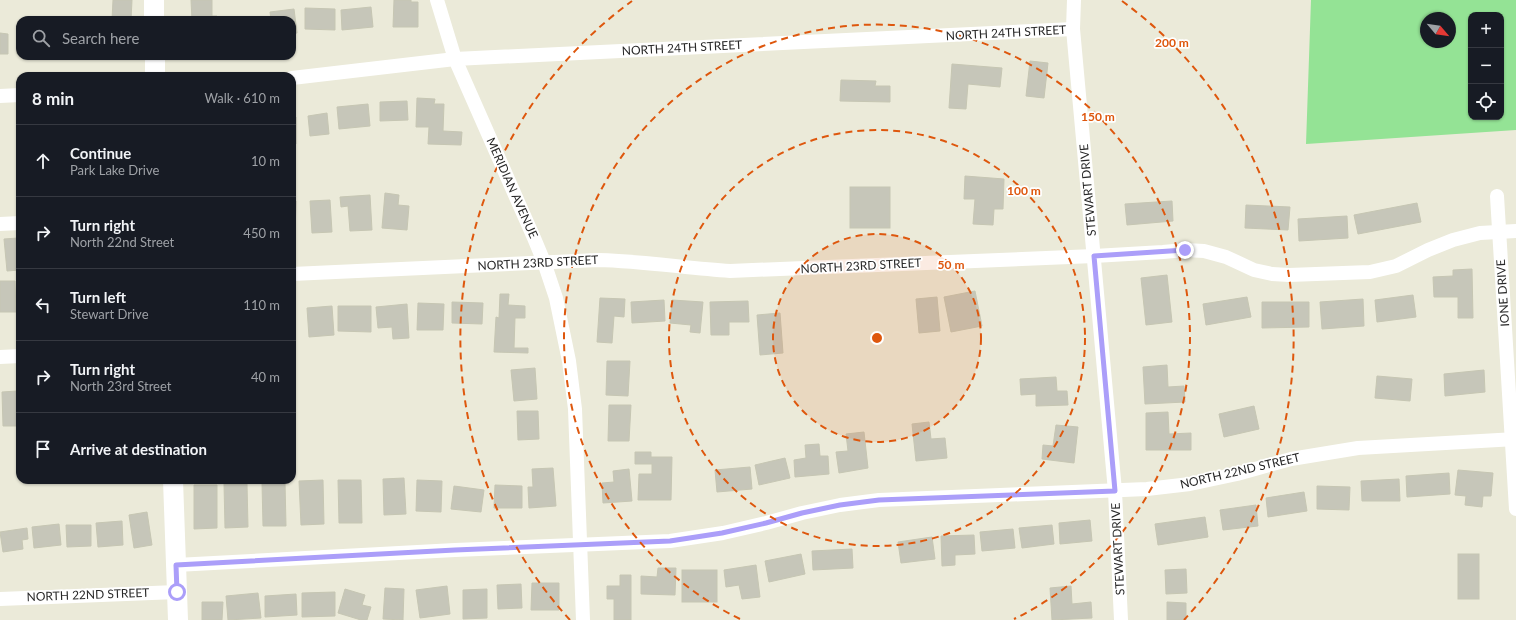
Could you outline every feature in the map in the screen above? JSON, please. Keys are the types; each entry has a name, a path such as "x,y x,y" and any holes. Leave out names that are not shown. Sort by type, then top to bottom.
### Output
{"street":[{"path":"154,0 154,16"},
{"name":"MERIDIAN AVENUE","path":"437,0 455,59 544,262 556,298 569,361 575,409 583,620"},
{"name":"STEWART DRIVE","path":"1074,0 1073,29 1115,491 1121,620"},
{"name":"NORTH 24TH STREET","path":"296,78 455,59 1073,29"},
{"path":"154,60 155,72"},
{"path":"0,96 16,95"},
{"name":"IONE DRIVE","path":"1497,196 1514,440 1516,509"},
{"path":"0,224 16,223"},
{"name":"NORTH 23RD STREET","path":"296,274 598,260 633,261 696,269 730,271 1094,256 1185,250 1204,251 1226,257 1254,270 1272,274 1289,275 1370,272 1396,266 1428,250 1453,240 1480,233 1516,231"},
{"path":"0,357 16,356"},
{"name":"NORTH 22ND STREET","path":"176,565 581,544 670,541 722,533 840,505 879,500 1147,490 1190,484 1236,474 1291,459 1358,448 1514,440"},
{"path":"173,484 178,620"},
{"name":"NORTH 22ND STREET","path":"0,599 177,592"}],"green space":[{"path":"1311,0 1516,0 1516,130 1306,144"}],"building":[{"path":"113,0 132,0 131,16 112,16"},
{"path":"191,0 212,0 212,16 192,16"},
{"path":"394,0 411,0 411,2 418,2 418,27 393,27"},
{"path":"371,7 373,27 342,30 341,10"},
{"path":"305,8 335,9 335,30 305,29"},
{"path":"294,9 295,16 270,16 270,12"},
{"path":"0,33 8,34 8,54 0,54"},
{"path":"1030,61 1048,63 1044,98 1026,96"},
{"path":"952,64 1002,68 1000,87 968,84 966,109 949,108"},
{"path":"841,80 876,81 875,86 890,86 890,102 840,101"},
{"path":"417,98 435,99 434,104 444,104 443,131 462,132 461,145 428,144 429,127 416,127"},
{"path":"407,101 408,120 380,121 380,102"},
{"path":"368,104 370,126 339,129 337,107"},
{"path":"327,113 329,134 310,136 308,116"},
{"path":"965,176 1004,179 1003,209 994,209 993,225 973,224 975,199 964,199"},
{"path":"850,187 890,187 890,228 850,228"},
{"path":"385,193 399,195 398,205 409,206 407,230 382,228"},
{"path":"370,195 372,230 350,231 348,206 341,207 340,197"},
{"path":"330,200 332,232 312,233 310,201"},
{"path":"1172,201 1173,221 1127,225 1125,204"},
{"path":"1417,203 1421,222 1358,234 1354,215"},
{"path":"1246,205 1290,207 1288,230 1245,228"},
{"path":"1347,216 1348,238 1299,241 1298,219"},
{"path":"16,238 16,270 7,271 4,239"},
{"path":"1472,269 1473,318 1458,318 1458,297 1434,297 1433,277 1453,276 1453,270"},
{"path":"1167,275 1172,322 1146,325 1141,278"},
{"path":"0,281 15,281 16,312 0,312"},
{"path":"975,291 982,326 951,332 944,297"},
{"path":"500,294 509,294 508,305 525,306 525,318 515,318 514,348 528,348 528,353 494,352 496,317 499,318"},
{"path":"1413,295 1416,317 1377,322 1375,300"},
{"path":"937,297 940,331 919,333 916,299"},
{"path":"1247,297 1251,317 1206,325 1203,304"},
{"path":"600,298 625,299 624,317 614,316 612,343 597,342"},
{"path":"1363,299 1364,326 1322,329 1320,302"},
{"path":"664,300 665,321 632,323 631,302"},
{"path":"672,300 703,302 700,333 690,332 691,325 670,323"},
{"path":"748,301 749,322 729,322 729,335 711,335 710,302"},
{"path":"452,302 483,303 482,324 452,323"},
{"path":"1262,302 1309,302 1309,327 1262,328"},
{"path":"418,303 444,304 443,330 417,330"},
{"path":"407,304 409,338 393,339 392,327 378,328 376,307"},
{"path":"332,306 334,335 309,337 307,308"},
{"path":"338,306 371,306 371,332 338,331"},
{"path":"780,313 783,353 760,355 757,315"},
{"path":"607,361 630,361 628,396 606,395"},
{"path":"1167,365 1168,387 1184,386 1185,402 1145,404 1143,367"},
{"path":"535,368 537,399 514,401 511,370"},
{"path":"1484,370 1485,392 1445,396 1444,374"},
{"path":"1377,376 1412,379 1410,401 1375,398"},
{"path":"1056,377 1057,391 1067,391 1068,405 1036,406 1036,394 1021,395 1020,379"},
{"path":"16,391 16,426 3,426 2,392"},
{"path":"609,405 631,405 629,441 608,441"},
{"path":"1254,406 1259,429 1224,437 1219,414"},
{"path":"517,411 538,411 539,439 518,440"},
{"path":"1168,412 1169,434 1191,433 1191,450 1146,450 1146,413"},
{"path":"929,422 931,439 945,438 947,458 916,461 912,424"},
{"path":"1056,425 1078,427 1074,463 1042,459 1043,445 1053,446"},
{"path":"864,432 868,468 839,473 836,452 848,451 846,434"},
{"path":"819,444 820,456 828,456 829,474 795,477 794,460 806,458 805,445"},
{"path":"635,452 651,452 651,457 672,457 671,500 638,500 639,474 652,474 652,464 635,464"},
{"path":"785,458 790,478 759,485 755,465"},
{"path":"750,467 752,489 717,492 715,470"},
{"path":"553,468 556,506 529,508 528,487 533,487 532,469"},
{"path":"629,469 632,501 603,503 602,483 614,482 613,471"},
{"path":"1458,470 1493,473 1491,496 1483,496 1482,507 1465,505 1466,496 1455,495"},
{"path":"1449,473 1450,494 1407,497 1406,476"},
{"path":"404,478 406,514 384,515 383,479"},
{"path":"1399,479 1400,501 1362,501 1361,481"},
{"path":"323,480 324,524 301,525 299,481"},
{"path":"338,480 361,480 362,523 339,523"},
{"path":"417,480 442,481 441,512 416,511"},
{"path":"224,484 247,484 248,527 225,528"},
{"path":"262,484 285,484 286,526 263,526"},
{"path":"194,485 217,485 217,528 194,529"},
{"path":"495,485 522,486 522,508 494,508"},
{"path":"454,486 484,490 481,512 451,509"},
{"path":"1317,486 1350,487 1349,510 1317,509"},
{"path":"1304,492 1307,511 1268,517 1266,498"},
{"path":"1256,505 1258,526 1223,530 1220,510"},
{"path":"147,512 152,545 134,548 129,515"},
{"path":"1205,517 1208,537 1158,545 1155,524"},
{"path":"1090,520 1092,541 1060,544 1059,523"},
{"path":"122,521 123,545 98,547 96,523"},
{"path":"59,524 61,545 34,548 32,527"},
{"path":"66,525 91,525 91,546 67,547"},
{"path":"1052,525 1054,544 1022,548 1019,528"},
{"path":"27,528 28,539 22,540 23,549 3,552 0,532"},
{"path":"1013,529 1015,548 982,551 980,532"},
{"path":"974,535 975,554 955,555 955,565 942,566 941,536"},
{"path":"932,537 935,559 901,563 898,542"},
{"path":"852,549 853,568 813,570 812,551"},
{"path":"801,554 805,574 769,582 765,561"},
{"path":"1458,554 1479,554 1479,599 1458,599"},
{"path":"756,565 760,597 742,599 739,585 726,587 724,570"},
{"path":"658,568 676,568 675,595 641,594 641,576 657,577"},
{"path":"1186,569 1187,593 1166,594 1165,570"},
{"path":"682,570 717,570 717,602 682,602"},
{"path":"620,575 631,575 631,620 614,620 614,599 607,599 607,586 620,586"},
{"path":"532,583 559,583 559,610 531,610"},
{"path":"521,584 522,608 498,609 497,585"},
{"path":"447,586 450,614 420,618 416,590"},
{"path":"1071,586 1072,604 1091,602 1092,618 1052,620 1050,588"},
{"path":"385,588 404,589 403,620 383,619"},
{"path":"345,589 365,595 362,605 371,607 367,620 361,620 338,613"},
{"path":"487,589 487,618 463,619 463,590"},
{"path":"335,592 335,616 302,617 302,593"},
{"path":"258,593 261,618 228,620 226,596"},
{"path":"296,594 297,615 265,617 265,596"},
{"path":"202,602 223,602 222,620 202,620"},
{"path":"1167,602 1186,603 1186,620 1167,620"}],"route":[{"path":"177,592 176,565 455,550 670,541 722,533 840,505 879,500 1115,491 1094,256 1185,250"}]}
